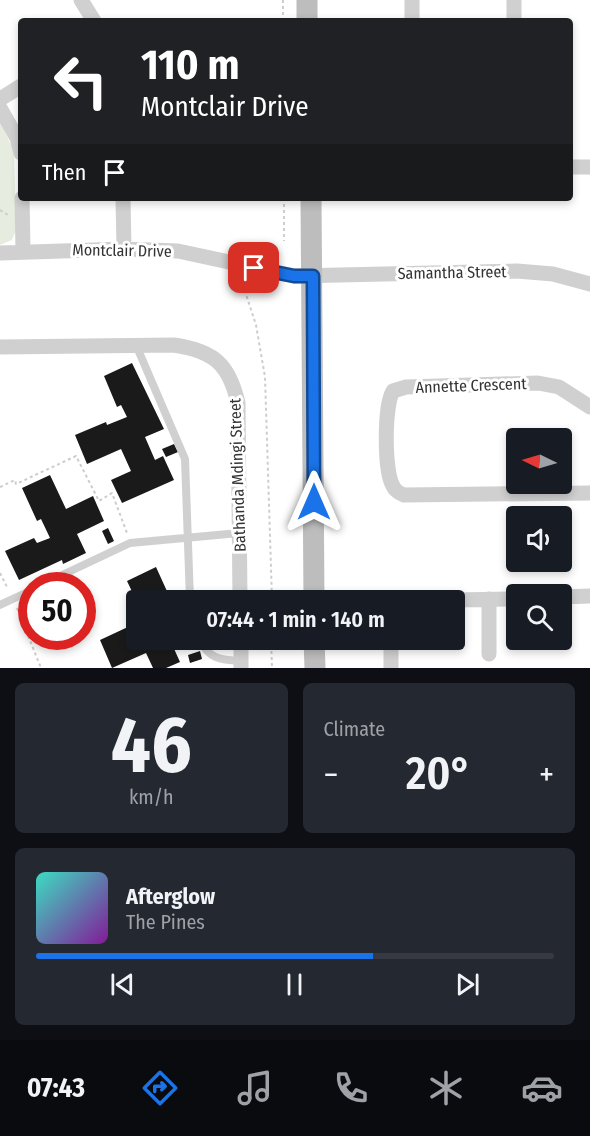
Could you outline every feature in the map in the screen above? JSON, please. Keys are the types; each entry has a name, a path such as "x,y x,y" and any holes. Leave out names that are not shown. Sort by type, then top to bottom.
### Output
{"main road":[{"path":"307,0 308,18"},
{"path":"311,201 314,590"},
{"path":"315,650 315,668"}],"street":[{"path":"81,0 92,18"},
{"path":"412,0 412,18"},
{"path":"514,0 514,18"},
{"path":"0,99 18,88"},
{"path":"0,108 18,142"},
{"path":"573,166 590,166"},
{"path":"22,201 23,250"},
{"path":"123,201 124,249"},
{"name":"Montclair Drive","path":"0,253 23,250 178,251 294,276 313,276"},
{"name":"Samantha Street","path":"313,276 517,271 553,274 590,284"},
{"name":"Bathanda Mdingi Street","path":"0,347 136,345 192,348 220,362 227,371 238,403 240,590"},
{"name":"Annette Crescent","path":"590,407 559,387 538,383 406,387 393,391 389,398 387,419 388,474 392,485 404,495 590,493"},
{"path":"572,597 590,596"},
{"path":"465,600 506,598"},
{"path":"489,599 489,654"},
{"path":"391,650 391,668"}],"lane":[{"path":"136,345 182,447 187,471 186,536 189,590"},
{"path":"68,572 130,543 186,536 240,533"},
{"path":"0,605 18,597"},
{"path":"205,650 217,660 241,665"}],"path":[{"path":"283,0 283,18"},
{"path":"284,201 284,241"},
{"path":"230,264 240,278 256,325 265,377 272,590"},
{"path":"0,487 15,480 16,484 76,456 99,501 112,493 130,543"},
{"path":"0,573 41,668"},
{"path":"271,650 272,668"}],"shaded area":[{"path":"0,122 14,151 16,230 12,240 0,245"}],"building":[{"path":"132,363 164,429 145,437 155,460 163,456 174,480 122,503 111,480 131,471 121,449 87,464 75,435 106,422 107,425 127,417 121,405 117,407 104,376"},
{"path":"174,444 178,452 166,457 162,449"},
{"path":"50,475 66,509 93,496 104,521 77,534 86,553 63,564 62,560 36,572 18,572 18,578 5,551 34,538 37,543 50,538 41,519 37,521 22,488"},
{"path":"108,528 114,541 108,544 102,531"},
{"path":"156,567 166,590 131,590 127,581"},
{"path":"126,628 126,650 175,650 180,662 166,668 153,668 146,653 112,668 100,640"},
{"path":"200,651 202,659 190,663 188,655"}],"route":[{"path":"254,268 294,276 313,276 314,502"}]}
